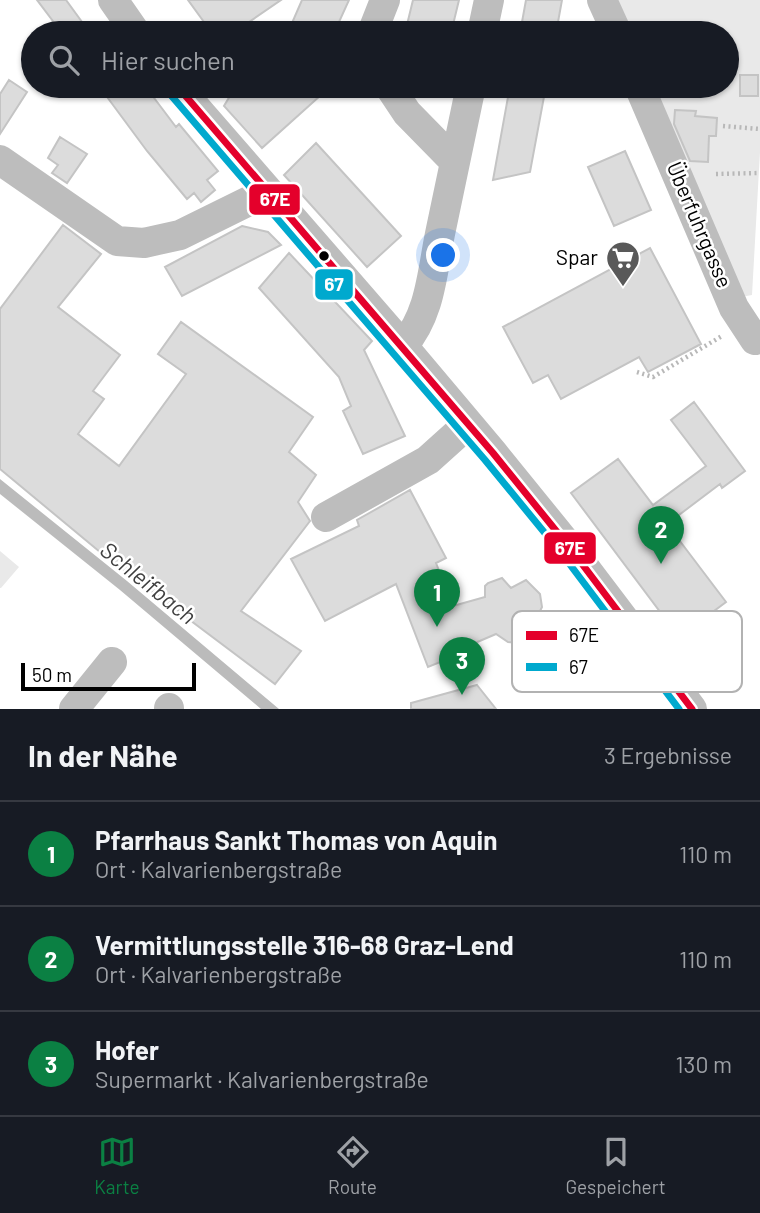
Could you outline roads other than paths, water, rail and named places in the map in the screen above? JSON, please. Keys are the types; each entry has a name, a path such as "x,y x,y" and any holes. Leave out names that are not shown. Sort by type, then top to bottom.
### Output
{"street":[{"path":"113,0 128,21"},
{"path":"377,21 385,0"},
{"path":"485,21 489,0"},
{"path":"602,0 612,21"},
{"path":"187,98 404,346 570,548 618,611"},
{"path":"397,98 407,113 455,162"},
{"path":"404,346 413,334 430,296 436,251 468,98"},
{"name":"Überfuhrgasse","path":"643,98 734,308 755,331"},
{"path":"0,160 117,241 144,243 180,235 267,192"},
{"path":"326,517 428,460 468,424"},
{"path":"74,709 112,662"},
{"path":"679,692 692,709"}],"place":[{"name":"Spar","path":"623,288"},
{"name":"Vermittlungsstelle 316-68 Graz-Lend","path":"661,564"},
{"name":"Pfarrhaus Sankt Thomas von Aquin","path":"437,627"},
{"name":"Hofer","path":"462,695"}],"water label":[{"name":"Schleifbach","path":"148,583"}]}
